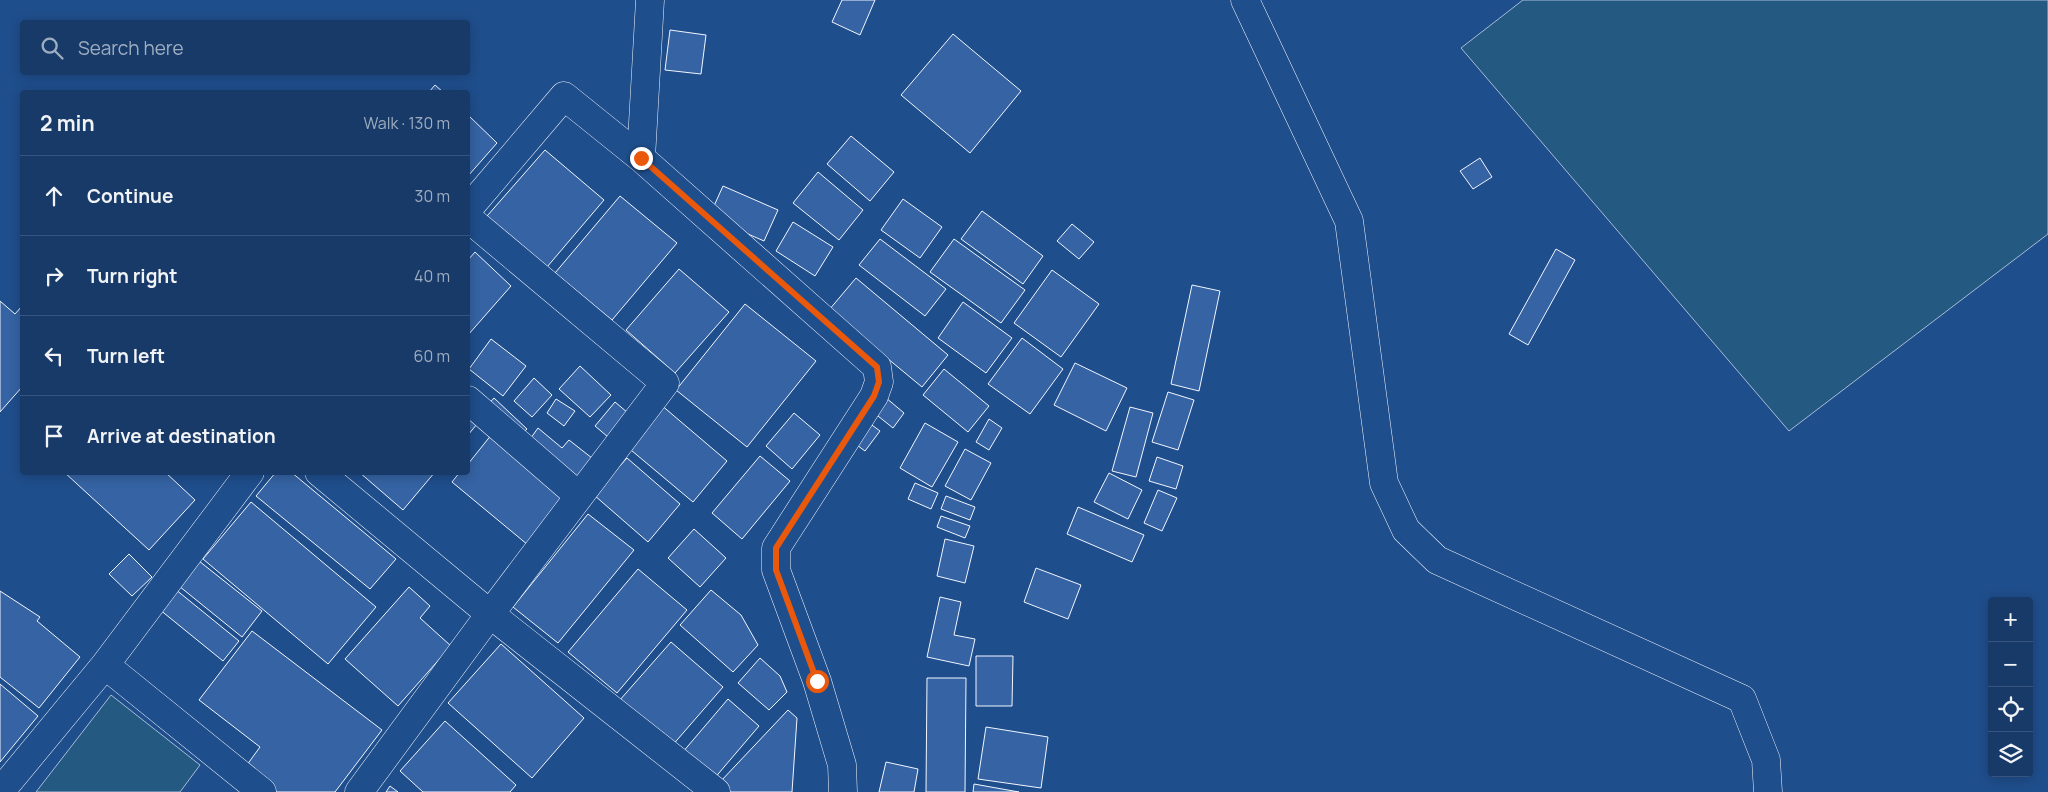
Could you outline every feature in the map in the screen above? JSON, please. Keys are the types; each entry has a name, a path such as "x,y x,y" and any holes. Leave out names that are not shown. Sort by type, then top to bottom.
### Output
{"street":[{"path":"641,158 650,0"},
{"path":"1245,0 1349,221 1384,483 1406,530 1437,560 1742,699 1766,760 1768,792"},
{"path":"470,207 564,96 641,158 877,367 879,382 874,396 776,548 776,570 817,681 840,755 843,792"},
{"path":"359,792 490,614 665,383 470,220"},
{"path":"470,402 580,496"},
{"path":"0,792 105,665 248,475"},
{"path":"323,475 490,614 716,792"},
{"path":"105,665 262,792"}],"shaded area":[{"path":"1523,0 2048,0 2048,234 1789,431 1461,48"},
{"path":"111,695 200,765 180,792 36,792"}],"building":[{"path":"842,0 875,0 860,35 832,22"},
{"path":"670,30 706,35 701,74 665,70"},
{"path":"953,34 1021,91 970,153 901,95"},
{"path":"435,85 441,90 431,90"},
{"path":"470,117 497,143 470,174"},
{"path":"851,136 894,172 870,201 827,164"},
{"path":"545,150 604,200 547,267 487,216"},
{"path":"1480,158 1492,177 1473,189 1460,171"},
{"path":"818,172 863,210 839,240 793,203"},
{"path":"723,186 778,210 764,241 709,217"},
{"path":"620,196 677,243 612,320 555,273"},
{"path":"903,199 942,227 920,258 881,230"},
{"path":"982,211 1043,256 1023,284 961,239"},
{"path":"793,222 833,247 815,276 776,251"},
{"path":"1072,224 1094,242 1079,259 1057,241"},
{"path":"880,239 946,289 925,316 859,265"},
{"path":"954,239 1025,290 1001,323 930,272"},
{"path":"1556,249 1575,260 1528,345 1509,334"},
{"path":"475,252 511,286 470,333 470,258"},
{"path":"679,269 729,312 675,373 626,330"},
{"path":"1052,270 1099,304 1061,357 1014,323"},
{"path":"856,278 948,355 922,387 829,310"},
{"path":"1192,285 1220,291 1199,391 1171,384"},
{"path":"0,301 15,314 20,308 20,389 0,412"},
{"path":"963,302 1012,338 986,373 938,338"},
{"path":"745,304 816,361 747,447 676,390"},
{"path":"1022,338 1063,369 1030,414 988,384"},
{"path":"491,339 526,366 503,396 470,370"},
{"path":"1075,363 1127,388 1106,431 1054,405"},
{"path":"580,366 611,395 590,417 559,389"},
{"path":"944,369 989,406 968,432 923,395"},
{"path":"534,378 552,395 532,417 514,401"},
{"path":"1168,392 1194,400 1178,450 1152,442"},
{"path":"885,397 904,413 893,428 873,412"},
{"path":"494,398 527,429 516,439 484,409"},
{"path":"556,399 575,411 564,426 547,413"},
{"path":"615,402 634,418 614,442 595,426"},
{"path":"660,404 727,461 693,502 625,445"},
{"path":"1130,407 1153,413 1136,477 1112,471"},
{"path":"794,413 820,435 792,469 766,446"},
{"path":"470,418 477,424 470,433"},
{"path":"989,419 1002,428 989,450 976,442"},
{"path":"865,420 880,431 865,451 850,440"},
{"path":"925,423 958,442 932,487 900,468"},
{"path":"538,428 562,448 569,440 597,462 581,483 528,442"},
{"path":"492,434 567,498 528,545 452,482 458,475 470,475 470,462"},
{"path":"965,449 991,463 971,500 945,486"},
{"path":"760,456 790,481 742,539 712,513"},
{"path":"1157,457 1183,466 1176,489 1149,481"},
{"path":"627,458 680,504 648,542 594,495"},
{"path":"1109,473 1142,490 1128,519 1094,502"},
{"path":"67,475 168,475 195,500 149,550"},
{"path":"274,475 295,475 396,559 370,589 256,496"},
{"path":"362,475 432,475 403,510"},
{"path":"915,483 938,493 931,509 908,499"},
{"path":"1158,490 1177,498 1162,531 1144,523"},
{"path":"946,496 975,507 970,520 941,509"},
{"path":"251,502 376,607 328,664 203,559"},
{"path":"1078,507 1144,535 1132,562 1067,534"},
{"path":"588,514 634,550 558,643 513,607"},
{"path":"941,516 970,526 965,538 937,527"},
{"path":"694,529 726,558 700,587 668,558"},
{"path":"945,539 974,546 965,583 937,576"},
{"path":"129,554 152,577 132,596 109,574"},
{"path":"199,561 262,611 242,637 179,586"},
{"path":"1036,568 1081,585 1068,619 1024,602"},
{"path":"638,569 687,610 617,693 568,652"},
{"path":"409,587 430,606 420,618 451,646 398,706 345,659"},
{"path":"175,589 239,641 223,661 159,609"},
{"path":"711,590 741,615 758,645 733,672 680,625"},
{"path":"0,591 40,617 37,621 80,657 39,708 0,677"},
{"path":"940,597 961,602 954,635 975,639 969,666 927,657"},
{"path":"252,631 382,730 335,792 273,792 244,769 260,747 199,700"},
{"path":"671,642 723,687 671,747 619,701"},
{"path":"501,644 584,718 532,778 448,703"},
{"path":"976,656 1013,656 1012,706 976,706"},
{"path":"760,658 780,676 787,692 769,710 738,683"},
{"path":"927,678 966,678 965,792 926,792"},
{"path":"0,684 38,716 0,762"},
{"path":"728,699 759,726 713,780 682,753"},
{"path":"788,710 797,718 792,792 730,792 720,782"},
{"path":"445,721 516,785 510,792 423,792 400,771"},
{"path":"986,727 1048,737 1041,788 978,779"},
{"path":"886,762 918,769 914,792 879,792"},
{"path":"974,784 1019,792 973,792"},
{"path":"390,786 398,792 386,792"}],"route":[{"path":"641,158 877,367 879,382 874,396 776,548 776,570 817,681"}]}
